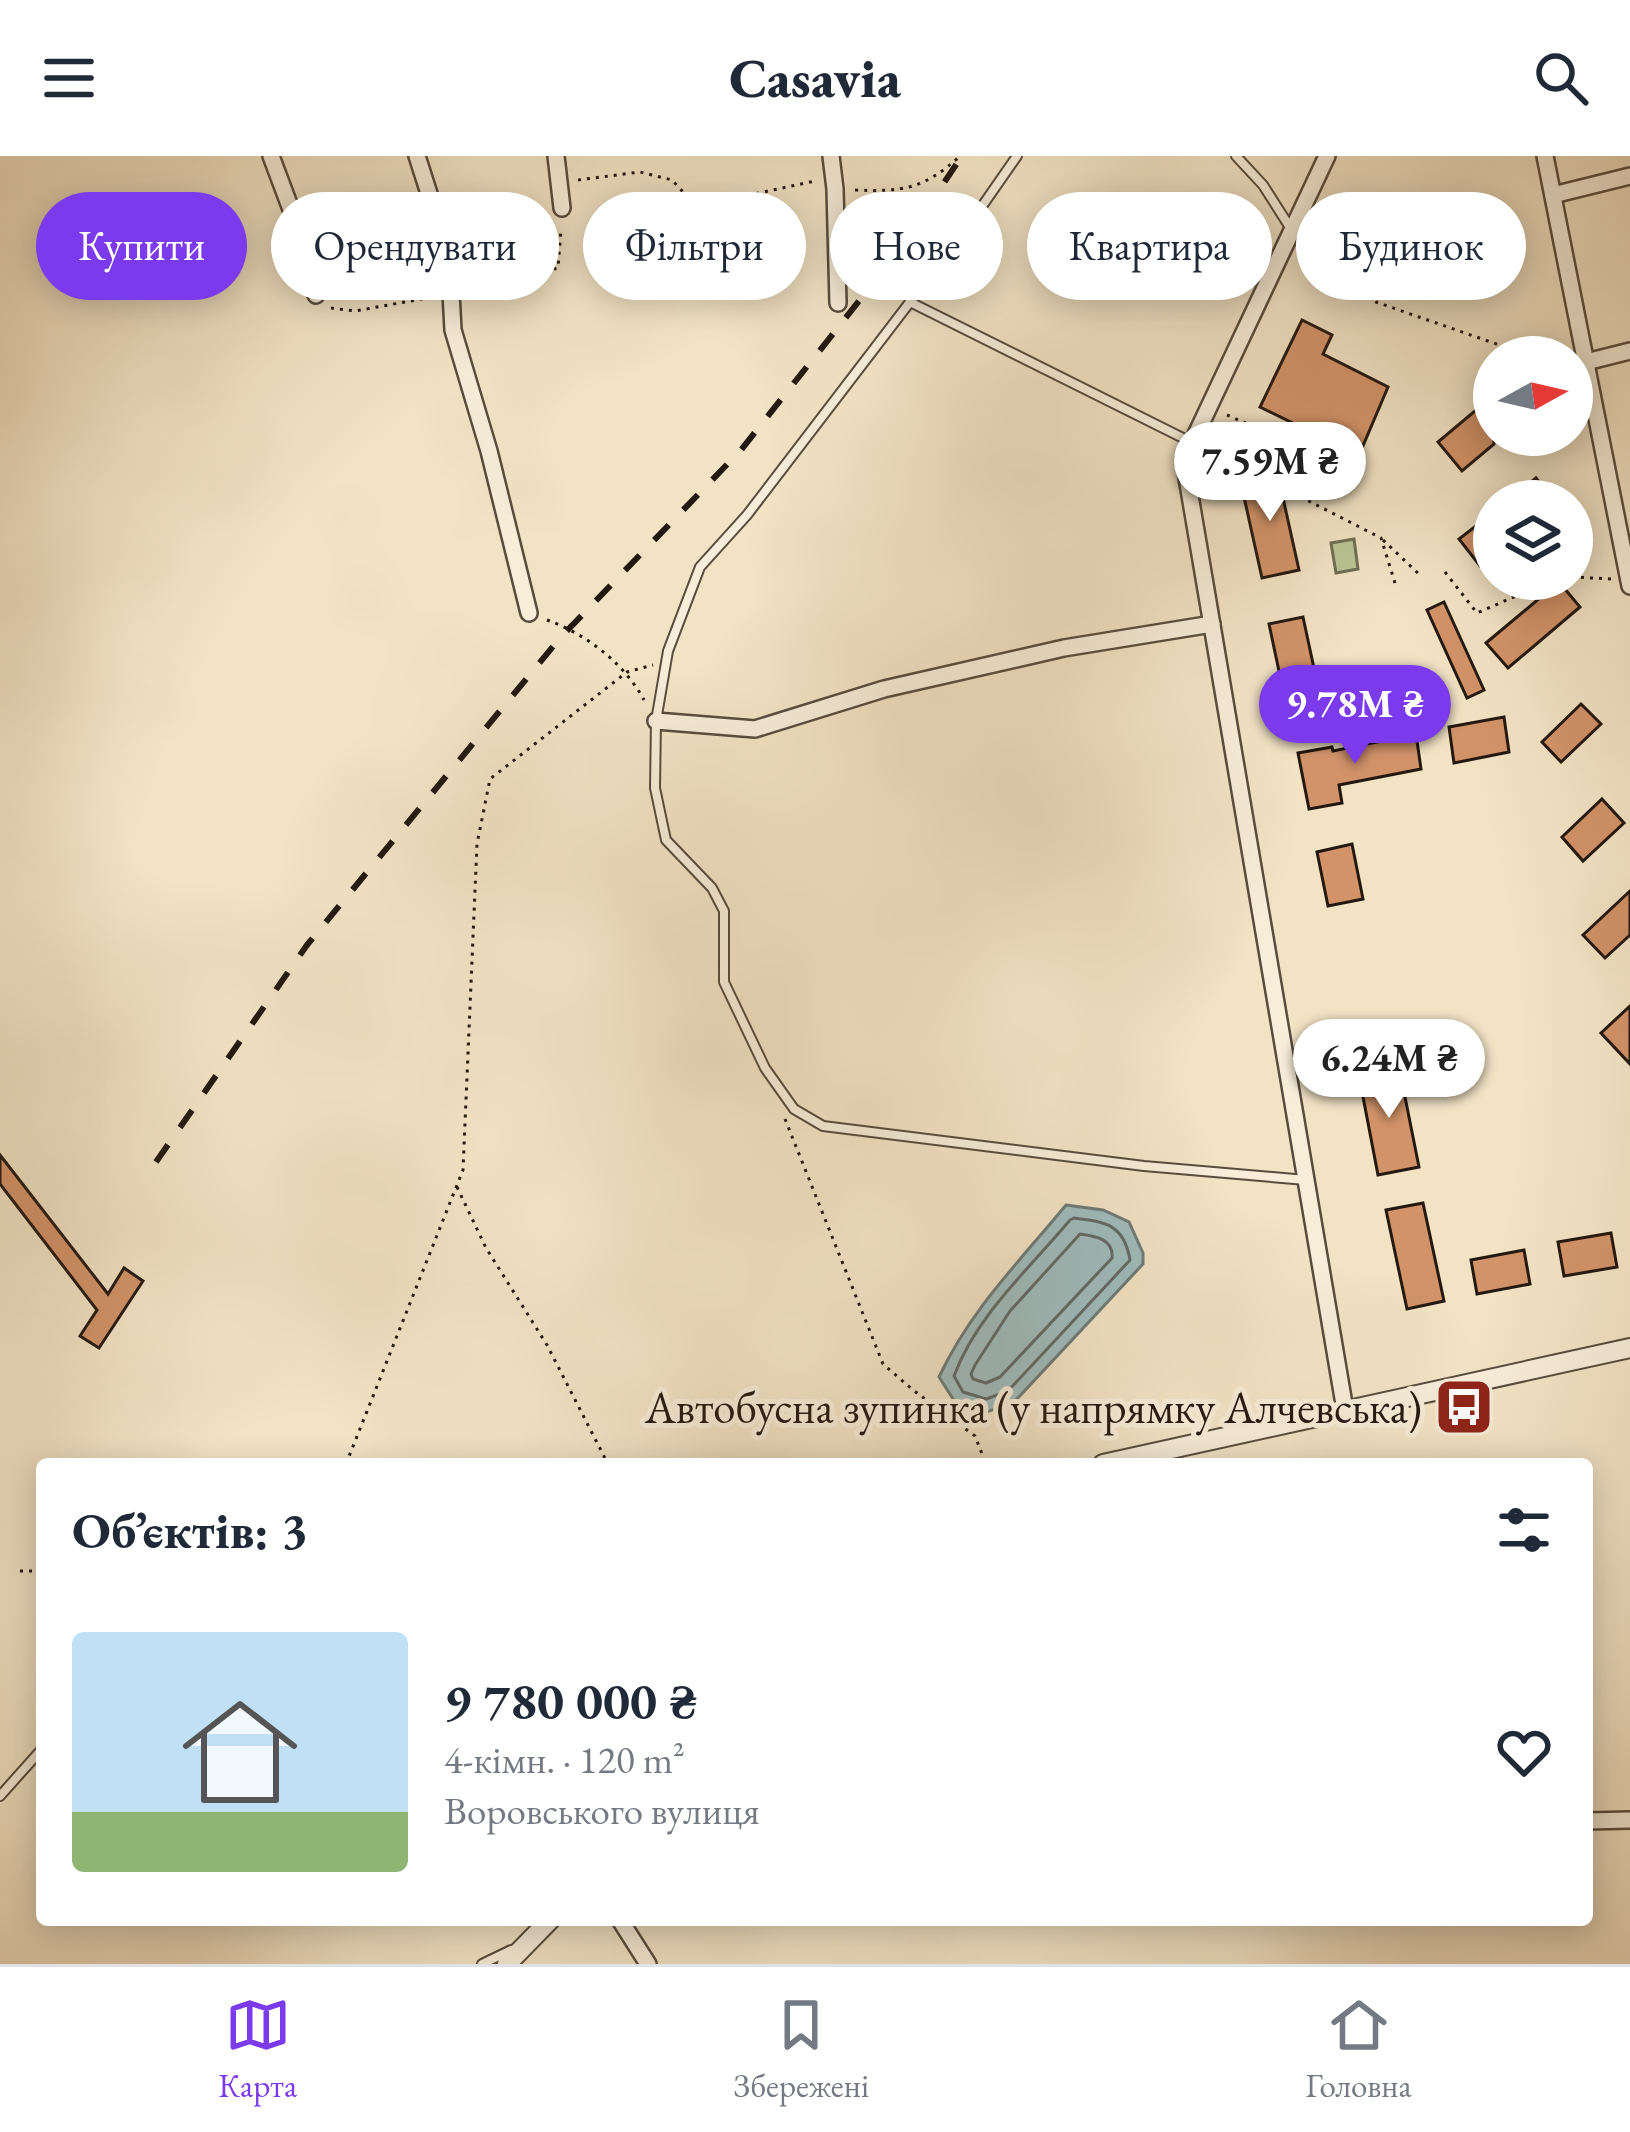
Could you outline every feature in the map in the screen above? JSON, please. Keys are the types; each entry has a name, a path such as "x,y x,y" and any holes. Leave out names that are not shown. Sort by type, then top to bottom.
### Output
{"street":[{"path":"271,156 284,192"},
{"path":"417,156 429,192"},
{"path":"556,156 562,208"},
{"path":"831,156 838,303"},
{"path":"1327,156 1184,460 1345,1409"},
{"path":"1545,156 1581,336"},
{"path":"1553,194 1630,176"},
{"path":"451,300 453,330 529,613"},
{"path":"1593,360 1630,351"},
{"path":"1593,390 1622,507 1629,583"},
{"path":"656,721 755,729 884,688 1064,648 1212,624"},
{"path":"1129,1458 1630,1348"},
{"path":"1593,1820 1630,1820"},
{"path":"507,1964 544,1926"},
{"path":"624,1926 648,1964"}],"lane":[{"path":"1017,156 944,262 747,515 700,567 666,661 656,721 655,788 666,840 712,888 724,911 724,982 765,1067 794,1108 823,1126 1144,1166 1306,1180"},
{"path":"1236,156 1263,185 1292,231"},
{"path":"910,302 1192,442"},
{"path":"0,1796 36,1756"},
{"path":"482,1964 528,1942"}],"path":[{"path":"559,184 640,172 671,180 685,194 707,204 834,184 899,189 927,183 960,156"},
{"path":"559,253 562,208"},
{"path":"1292,231 1376,302 1474,336"},
{"path":"320,300 336,310 355,311 417,300"},
{"path":"1209,406 1288,442 1288,477 1299,496 1382,538 1422,577"},
{"path":"1382,538 1395,583"},
{"path":"1445,572 1477,613 1507,600"},
{"path":"1593,580 1629,583"},
{"path":"529,613 569,628 627,672 656,721"},
{"path":"348,1458 463,1170 476,844 490,779 627,672 666,661"},
{"path":"782,1111 883,1364 975,1436 984,1458"},
{"path":"457,1186 486,1248 547,1345 605,1458"},
{"path":"20,1571 36,1570"}],"green space":[{"path":"1354,539 1358,569 1336,573 1331,543"}],"water":[{"path":"1066,1205 1103,1210 1129,1222 1143,1264 1015,1401 987,1412 955,1402 939,1377 951,1353 997,1287"}],"building":[{"path":"1302,320 1332,335 1323,354 1388,387 1345,488 1293,469 1309,431 1260,407"},
{"path":"1473,413 1473,456 1480,456 1462,471 1438,442"},
{"path":"1277,471 1299,570 1262,578 1240,479"},
{"path":"1473,528 1473,557 1459,539"},
{"path":"1537,600 1574,600 1580,607 1508,668 1486,643"},
{"path":"1444,602 1484,690 1467,698 1427,610"},
{"path":"1303,617 1324,715 1290,723 1269,624"},
{"path":"1581,704 1601,724 1561,762 1542,742"},
{"path":"1504,717 1509,752 1454,763 1449,727"},
{"path":"1416,734 1421,769 1339,785 1342,803 1309,809 1298,753"},
{"path":"1602,799 1624,823 1583,861 1562,837"},
{"path":"1352,844 1363,899 1328,906 1317,852"},
{"path":"1630,891 1630,935 1605,958 1583,935"},
{"path":"1630,1006 1630,1064 1601,1033"},
{"path":"1399,1067 1419,1167 1378,1175 1359,1076"},
{"path":"0,1155 108,1294 124,1268 143,1281 99,1348 80,1336 97,1310 0,1184"},
{"path":"1423,1203 1444,1301 1407,1309 1386,1210"},
{"path":"1611,1233 1617,1267 1564,1276 1558,1242"},
{"path":"1524,1250 1530,1284 1477,1294 1471,1260"}],"railway":[{"path":"156,1162 307,945 560,638 741,450 893,258 962,156"}],"place":[{"name":"Автобусна зупинка (у напрямку Алчевська)","path":"1464,1407"}]}
